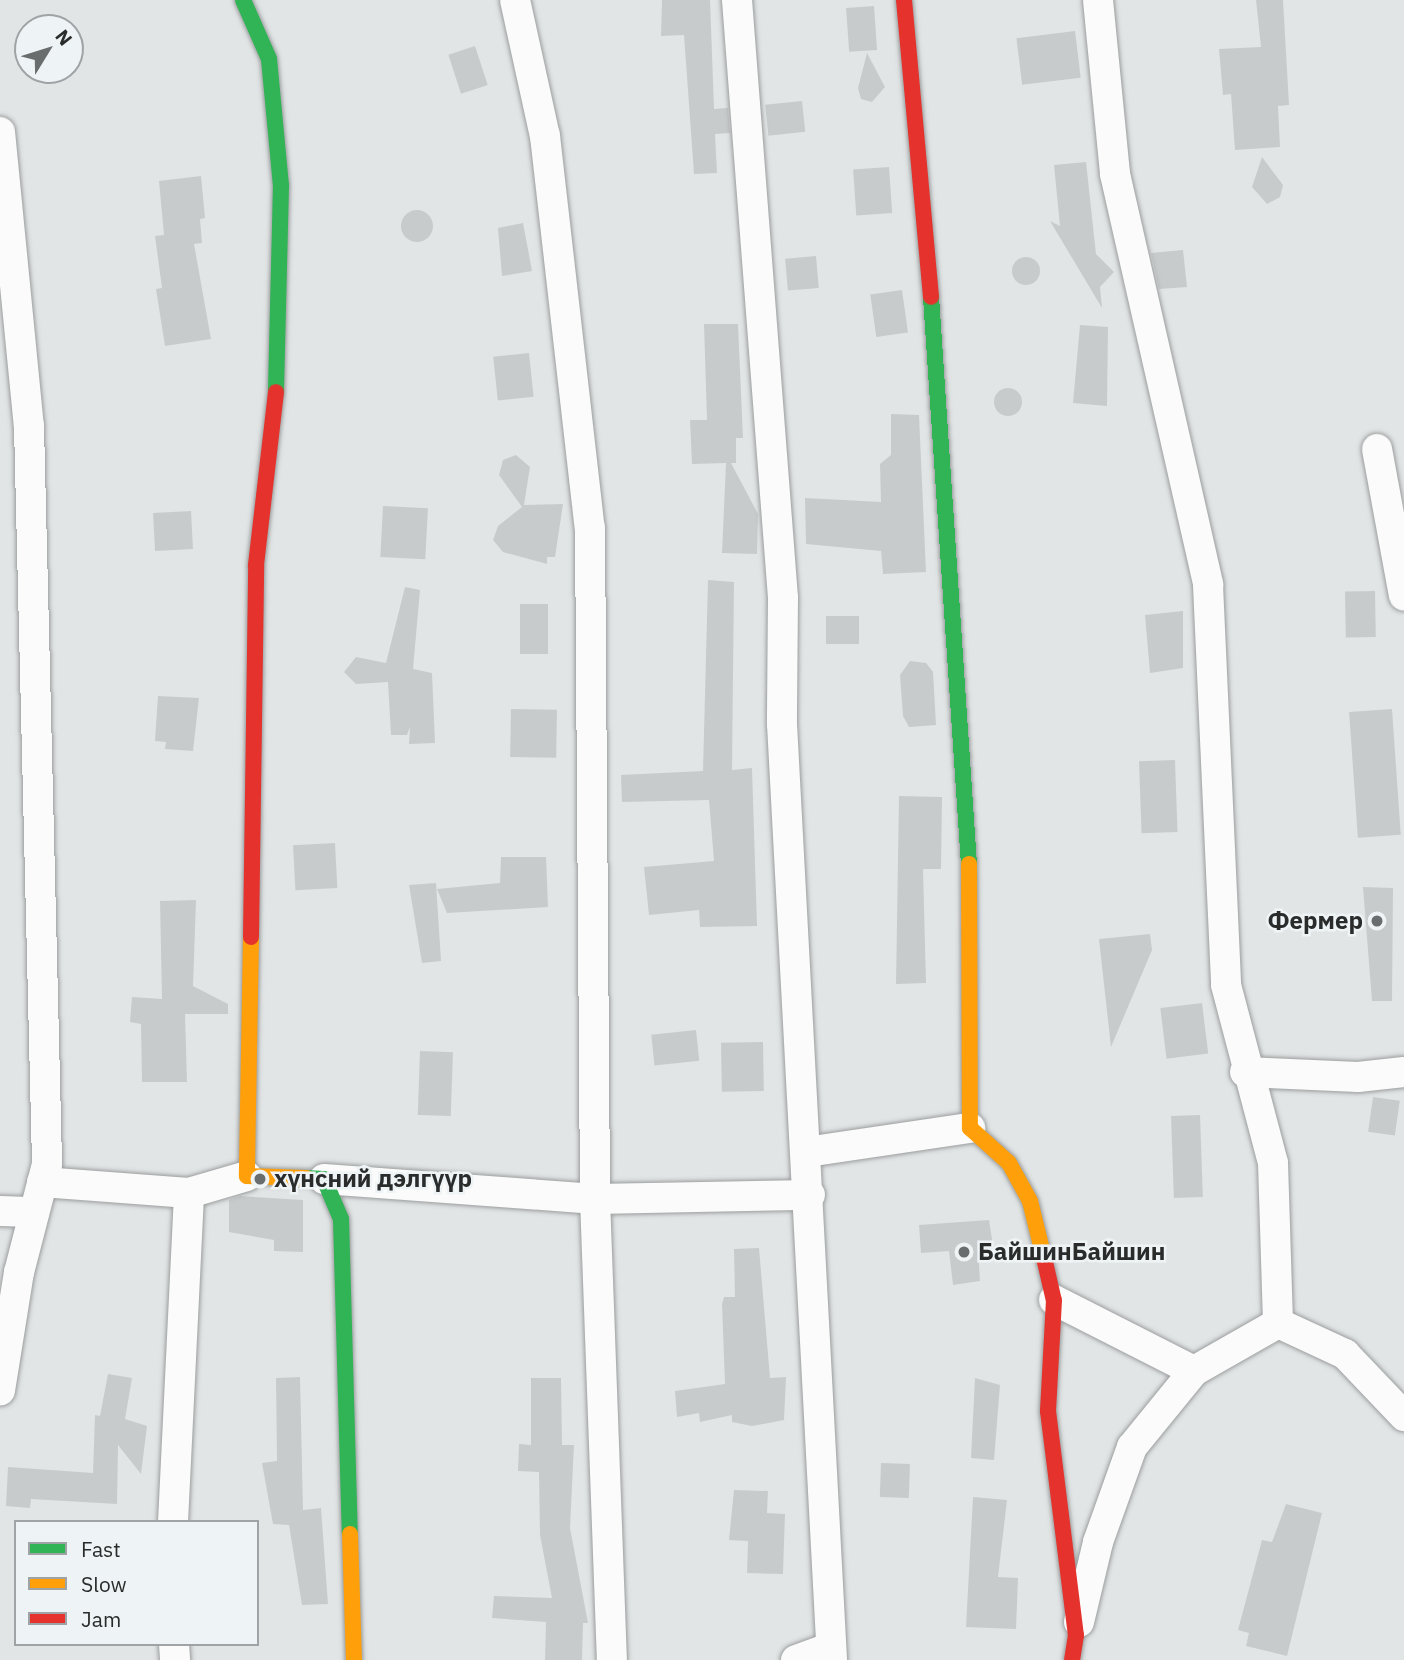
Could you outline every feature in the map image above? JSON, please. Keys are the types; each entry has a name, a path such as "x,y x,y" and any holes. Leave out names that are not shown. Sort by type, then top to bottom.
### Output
{"street":[{"path":"243,0 269,59 281,186 279,368 257,565 247,1176"},
{"path":"515,0 545,136 590,528 595,1199 612,1660"},
{"path":"737,0 783,598 782,724 810,1195 831,1654 796,1660"},
{"path":"904,0 940,394 970,883 970,1128 1009,1163 1030,1201 1054,1300 1048,1410 1074,1648"},
{"path":"1098,0 1115,174 1208,585 1226,985 1245,1072 1273,1163 1278,1323"},
{"path":"0,132 29,426 47,1164 34,1212 0,1390"},
{"path":"1377,449 1404,596"},
{"path":"1245,1072 1358,1077 1404,1072"},
{"path":"807,1152 970,1128"},
{"path":"42,1182 189,1193 247,1176 595,1199 810,1195"},
{"path":"324,1179 341,1219 354,1660"},
{"path":"173,1520 189,1193"},
{"path":"0,1211 34,1212"},
{"path":"1054,1300 1194,1371"},
{"path":"1074,1648 1098,1542 1132,1447 1194,1371 1278,1323"},
{"path":"1278,1323 1345,1354 1404,1416"}],"building":[{"path":"662,0 710,0 714,109 728,108 730,133 715,134 717,173 694,174 684,35 661,36"},
{"path":"1256,0 1283,0 1289,105 1278,106 1280,147 1235,150 1231,94 1223,95 1219,49 1261,47"},
{"path":"874,6 877,50 849,52 846,8"},
{"path":"1075,31 1081,78 1022,85 1016,38"},
{"path":"475,46 488,85 461,94 448,55"},
{"path":"867,53 885,87 872,102 861,99 858,88"},
{"path":"802,101 805,132 768,136 765,105"},
{"path":"1262,157 1283,185 1280,197 1267,204 1252,187"},
{"path":"1086,162 1096,254 1114,272 1100,287 1102,308 1050,221 1060,226 1054,165"},
{"path":"889,167 892,213 856,215 853,170"},
{"path":"201,176 205,218 200,219 202,243 194,244 211,339 165,346 156,289 162,288 155,236 164,235 159,181"},
{"path":"417,210 428,215 433,226 428,237 417,242 406,237 401,226 406,215"},
{"path":"523,223 532,271 502,276 498,228"},
{"path":"1183,250 1187,287 1159,289 1151,253"},
{"path":"816,256 819,288 788,291 785,259"},
{"path":"1026,257 1036,261 1040,271 1036,281 1026,285 1016,281 1012,271 1016,261"},
{"path":"902,290 908,333 876,337 870,294"},
{"path":"704,324 738,324 743,438 736,438 736,463 731,463 758,514 757,554 722,553 726,463 692,464 690,420 707,420"},
{"path":"1080,325 1108,327 1107,406 1073,403"},
{"path":"529,353 534,397 498,401 493,357"},
{"path":"1008,388 1018,392 1022,402 1018,412 1008,416 998,412 994,402 998,392"},
{"path":"891,414 919,415 926,572 883,574 881,551 806,544 805,498 881,502 880,464 891,455"},
{"path":"516,455 530,467 524,505 563,504 555,557 547,557 547,564 503,552 493,540 498,526 522,507 499,475 503,460"},
{"path":"383,506 428,508 425,559 380,557"},
{"path":"191,511 193,549 155,551 153,513"},
{"path":"708,580 734,582 732,770 752,768 757,926 700,927 699,910 649,915 644,867 714,861 709,800 622,802 621,775 703,771"},
{"path":"405,587 420,590 413,669 432,673 435,743 409,744 410,727 407,735 391,735 388,682 356,684 344,672 356,657 386,663"},
{"path":"1375,591 1376,637 1346,638 1345,592"},
{"path":"520,604 548,604 548,654 520,654"},
{"path":"1183,611 1183,668 1150,673 1145,615"},
{"path":"826,616 859,616 859,644 826,644"},
{"path":"910,661 926,663 933,672 936,725 909,727 903,716 900,675"},
{"path":"158,696 199,698 193,751 165,749 166,742 155,741"},
{"path":"511,709 557,710 556,758 510,757"},
{"path":"1392,709 1401,835 1358,838 1349,712"},
{"path":"1175,760 1178,832 1142,833 1139,761"},
{"path":"899,796 942,797 941,869 923,869 926,983 896,984"},
{"path":"335,843 337,888 295,890 293,845"},
{"path":"501,857 546,857 548,907 447,913 437,889 500,883"},
{"path":"436,883 441,961 422,963 409,885"},
{"name":"Фермер","path":"1363,887 1393,888 1392,1001 1372,1001"},
{"path":"196,900 193,986 228,1004 228,1014 185,1014 187,1082 142,1082 141,1024 130,1022 132,997 162,999 160,901"},
{"path":"1150,934 1152,950 1111,1047 1099,939"},
{"path":"1202,1003 1208,1054 1167,1059 1160,1008"},
{"path":"696,1030 699,1061 654,1066 651,1035"},
{"path":"763,1042 764,1091 722,1092 721,1043"},
{"path":"420,1051 453,1052 451,1116 418,1115"},
{"path":"1373,1097 1400,1101 1395,1135 1368,1132"},
{"path":"1200,1115 1203,1197 1174,1198 1171,1116"},
{"path":"240,1196 303,1200 303,1252 274,1251 274,1240 229,1232 229,1200"},
{"name":"БайшинБайшин","path":"989,1220 993,1246 978,1248 980,1281 953,1285 949,1251 921,1253 919,1225"},
{"path":"759,1248 770,1378 786,1377 784,1420 752,1426 732,1422 732,1415 700,1422 699,1413 677,1417 675,1391 725,1384 722,1304 724,1297 735,1297 734,1249"},
{"path":"108,1374 132,1378 125,1419 147,1426 141,1474 118,1445 117,1504 31,1499 30,1508 6,1506 8,1467 93,1473 95,1415 100,1416"},
{"path":"300,1377 303,1510 321,1508 328,1604 302,1605 289,1525 273,1524 262,1463 277,1461 276,1378"},
{"path":"531,1378 561,1378 562,1445 574,1445 570,1528 588,1623 583,1623 582,1660 545,1660 546,1622 492,1618 494,1596 552,1598 540,1535 539,1472 518,1471 519,1444 531,1445"},
{"path":"975,1378 1000,1385 994,1460 971,1458"},
{"path":"881,1463 910,1464 909,1498 880,1497"},
{"path":"734,1490 768,1491 767,1513 785,1514 783,1574 747,1573 748,1541 729,1540"},
{"path":"973,1497 1007,1500 998,1577 1018,1578 1016,1629 966,1627"},
{"path":"1286,1504 1322,1513 1287,1656 1246,1646 1249,1633 1238,1630 1262,1540 1272,1542"}],"traffic: fast":[{"path":"243,0 269,59 281,185 276,392"},
{"path":"931,297 969,864"},
{"path":"306,1178 324,1179 341,1219 350,1534"}],"traffic: slow":[{"path":"969,864 970,1128 1009,1163 1030,1201 1045,1262"},
{"path":"251,937 247,1176 306,1178"},
{"path":"350,1534 354,1660"}],"traffic: jam":[{"path":"904,0 931,297"},
{"path":"251,937 256,565 276,392"},
{"path":"1045,1262 1054,1300 1048,1411 1076,1635 1072,1660"}],"place":[{"name":"Фермер","path":"1377,921"},
{"name":"хүнсний дэлгүүр","path":"260,1179"},
{"name":"БайшинБайшин","path":"964,1252"}]}
